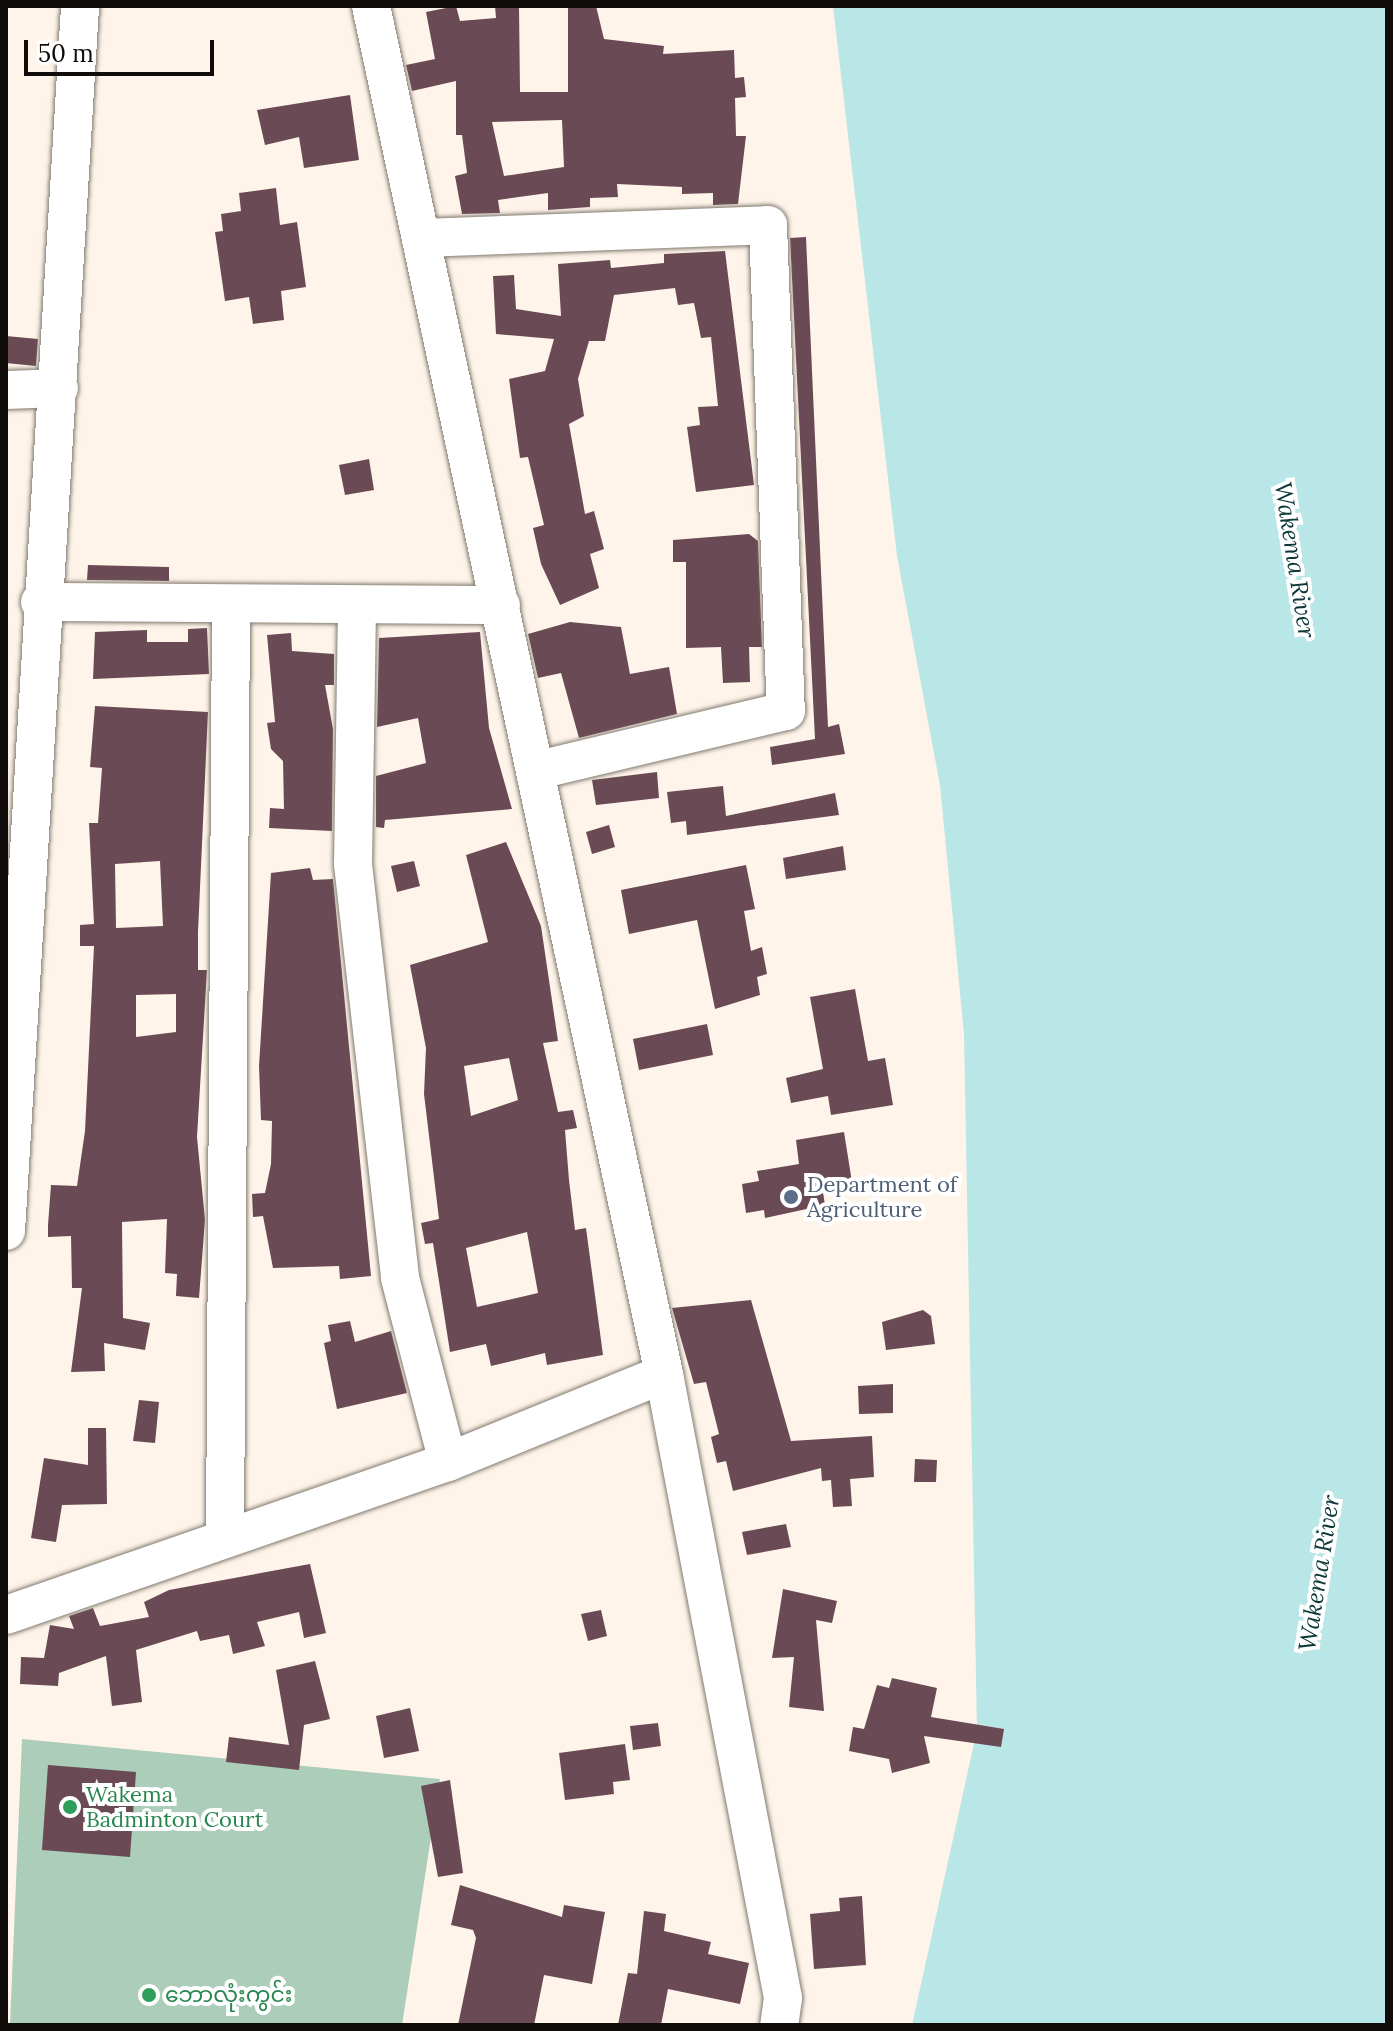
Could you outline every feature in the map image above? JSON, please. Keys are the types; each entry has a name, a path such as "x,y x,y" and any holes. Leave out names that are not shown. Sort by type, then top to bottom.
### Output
{"street":[{"path":"6,1231 40,602 59,388 80,6"},
{"path":"371,6 539,770 664,1374 783,1998 779,2025"},
{"path":"421,238 768,225 786,711 539,770"},
{"path":"6,390 59,388"},
{"path":"40,602 357,609 501,605"},
{"path":"225,1536 231,608"},
{"path":"357,609 353,864 400,1278 448,1462"},
{"path":"6,1615 225,1536 448,1462 664,1374"}],"green space":[{"path":"22,1739 440,1779 402,2025 10,2025"}],"water":[{"name":"Wakema River","path":"833,6 1387,6 1387,2025 912,2025 977,1730 964,1034 940,785 897,556"}],"building":[{"path":"456,6 460,21 496,18 495,6 519,6 520,92 568,92 568,6 596,6 604,39 664,46 663,54 734,50 735,78 744,77 746,97 735,98 736,136 746,136 738,204 713,205 713,193 682,194 682,187 617,184 618,197 590,198 590,207 548,210 548,193 498,200 500,213 462,214 455,176 467,173 462,135 456,135 456,81 412,91 406,65 435,59 426,12","holes":["562,120 564,167 504,176 492,122"]},
{"path":"350,95 359,160 304,168 299,137 265,145 257,110"},
{"path":"276,188 280,225 297,222 306,287 281,291 284,320 253,324 249,297 225,301 215,232 223,231 221,214 241,211 239,193"},
{"path":"806,237 828,727 839,724 845,754 772,765 770,747 815,739 790,238"},
{"path":"725,251 754,485 696,492 687,427 700,425 698,407 718,406 711,337 701,338 694,303 678,305 675,288 614,295 605,341 589,341 578,379 584,416 569,424 585,514 594,511 604,549 590,554 599,588 560,605 541,564 533,528 544,525 528,457 520,458 509,379 545,371 554,339 496,334 493,276 514,275 516,309 561,316 558,264 610,260 611,268 664,263 664,254"},
{"path":"6,336 38,339 36,366 6,363"},
{"path":"369,459 374,490 345,495 339,465"},
{"path":"749,534 758,541 762,647 749,647 750,682 723,683 721,647 686,648 686,562 673,562 673,540"},
{"path":"88,565 169,567 169,581 87,580"},
{"path":"570,622 621,627 630,674 669,667 677,714 579,738 561,673 538,678 528,634"},
{"path":"207,628 209,674 93,679 95,632 147,630 147,642 188,642 188,629"},
{"path":"480,632 489,728 512,809 385,820 384,828 376,827 376,776 426,763 418,718 377,727 379,638"},
{"path":"291,633 292,651 334,654 334,685 325,685 333,729 332,831 269,828 270,808 284,809 283,761 271,749 267,723 275,722 267,635"},
{"path":"95,706 208,712 198,932 198,970 207,970 197,1137 205,1220 199,1298 176,1296 177,1274 165,1273 167,1219 122,1222 123,1318 150,1323 145,1350 104,1343 105,1371 71,1372 82,1288 72,1288 71,1236 48,1237 48,1225 51,1185 77,1186 85,1131 94,946 80,946 80,925 94,924 89,823 98,823 102,768 90,767","holes":["160,861 163,926 116,928 115,864","176,994 176,1032 136,1037 136,995"]},
{"path":"657,772 659,798 596,805 592,780"},
{"path":"723,786 726,816 835,793 839,815 687,835 686,821 671,823 667,792"},
{"path":"609,825 615,847 592,854 586,832"},
{"path":"506,842 541,926 558,1041 543,1043 558,1112 573,1110 577,1128 565,1130 569,1180 575,1230 586,1228 603,1355 547,1365 545,1353 491,1366 486,1344 450,1352 433,1243 425,1244 421,1223 439,1219 424,1094 426,1048 410,965 488,942 466,855","holes":["509,1058 518,1100 471,1116 464,1066","527,1232 538,1293 477,1307 466,1248"]},
{"path":"843,846 846,870 786,879 783,858"},
{"path":"414,861 420,886 397,892 391,866"},
{"path":"746,865 755,909 744,911 751,951 762,947 767,974 757,977 760,995 715,1009 697,920 629,934 621,890"},
{"path":"310,868 313,880 333,879 371,1276 340,1279 339,1266 273,1268 263,1216 253,1217 252,1194 265,1193 271,1164 272,1121 261,1120 259,1066 271,873"},
{"path":"855,989 868,1061 885,1058 893,1105 831,1115 828,1096 791,1103 786,1078 823,1069 810,997"},
{"path":"707,1024 713,1055 639,1070 633,1039"},
{"path":"844,1132 852,1182 822,1186 825,1205 765,1218 764,1210 746,1213 742,1184 759,1181 757,1171 799,1164 796,1140"},
{"path":"751,1300 791,1441 872,1436 874,1477 850,1479 852,1506 833,1507 831,1480 822,1481 821,1468 733,1491 726,1461 717,1463 711,1437 719,1434 706,1382 694,1384 672,1308"},
{"path":"923,1310 931,1316 935,1344 886,1350 882,1322"},
{"path":"350,1321 355,1342 391,1331 407,1393 337,1409 324,1343 331,1341 328,1325"},
{"path":"893,1384 893,1413 859,1414 858,1386"},
{"path":"139,1400 159,1402 155,1443 133,1441"},
{"path":"88,1428 106,1428 107,1504 62,1505 56,1542 31,1538 44,1458 88,1465"},
{"path":"915,1459 937,1460 936,1482 914,1482"},
{"path":"786,1524 791,1547 747,1555 742,1532"},
{"path":"310,1564 326,1633 304,1638 299,1612 257,1622 265,1646 233,1654 229,1635 200,1641 197,1631 136,1650 142,1702 112,1706 106,1656 59,1673 58,1686 20,1684 21,1657 44,1658 50,1625 74,1629 69,1616 93,1608 100,1626 149,1617 144,1602 169,1590"},
{"path":"783,1589 837,1601 832,1623 816,1620 824,1711 789,1707 794,1657 772,1658"},
{"path":"601,1610 607,1636 588,1641 581,1614"},
{"path":"315,1661 330,1719 304,1725 299,1770 226,1762 229,1737 289,1745 276,1670"},
{"path":"892,1678 937,1688 931,1717 1004,1729 1001,1747 924,1736 930,1763 892,1773 889,1759 849,1751 853,1727 864,1729 877,1685 889,1688"},
{"path":"410,1708 419,1751 384,1758 376,1716"},
{"path":"658,1723 661,1746 633,1750 630,1726"},
{"path":"625,1744 630,1780 613,1782 614,1794 565,1800 559,1753"},
{"path":"48,1765 136,1772 130,1857 42,1850"},
{"path":"450,1780 463,1873 438,1877 421,1786"},
{"path":"460,1885 562,1917 564,1905 605,1912 592,1984 544,1975 534,2025 458,2025 476,1938 473,1930 451,1925"},
{"path":"862,1896 866,1965 814,1969 810,1914 840,1911 839,1898"},
{"path":"644,1911 666,1914 664,1931 711,1942 708,1954 749,1963 740,2004 668,1989 661,2025 618,2025 628,1973 637,1974"}],"place":[{"name":"Department of Agriculture","path":"791,1197"},
{"name":"Wakema Badminton Court","path":"70,1807"},
{"name":"ဘောလုံးကွင်း","path":"149,1995"}]}
